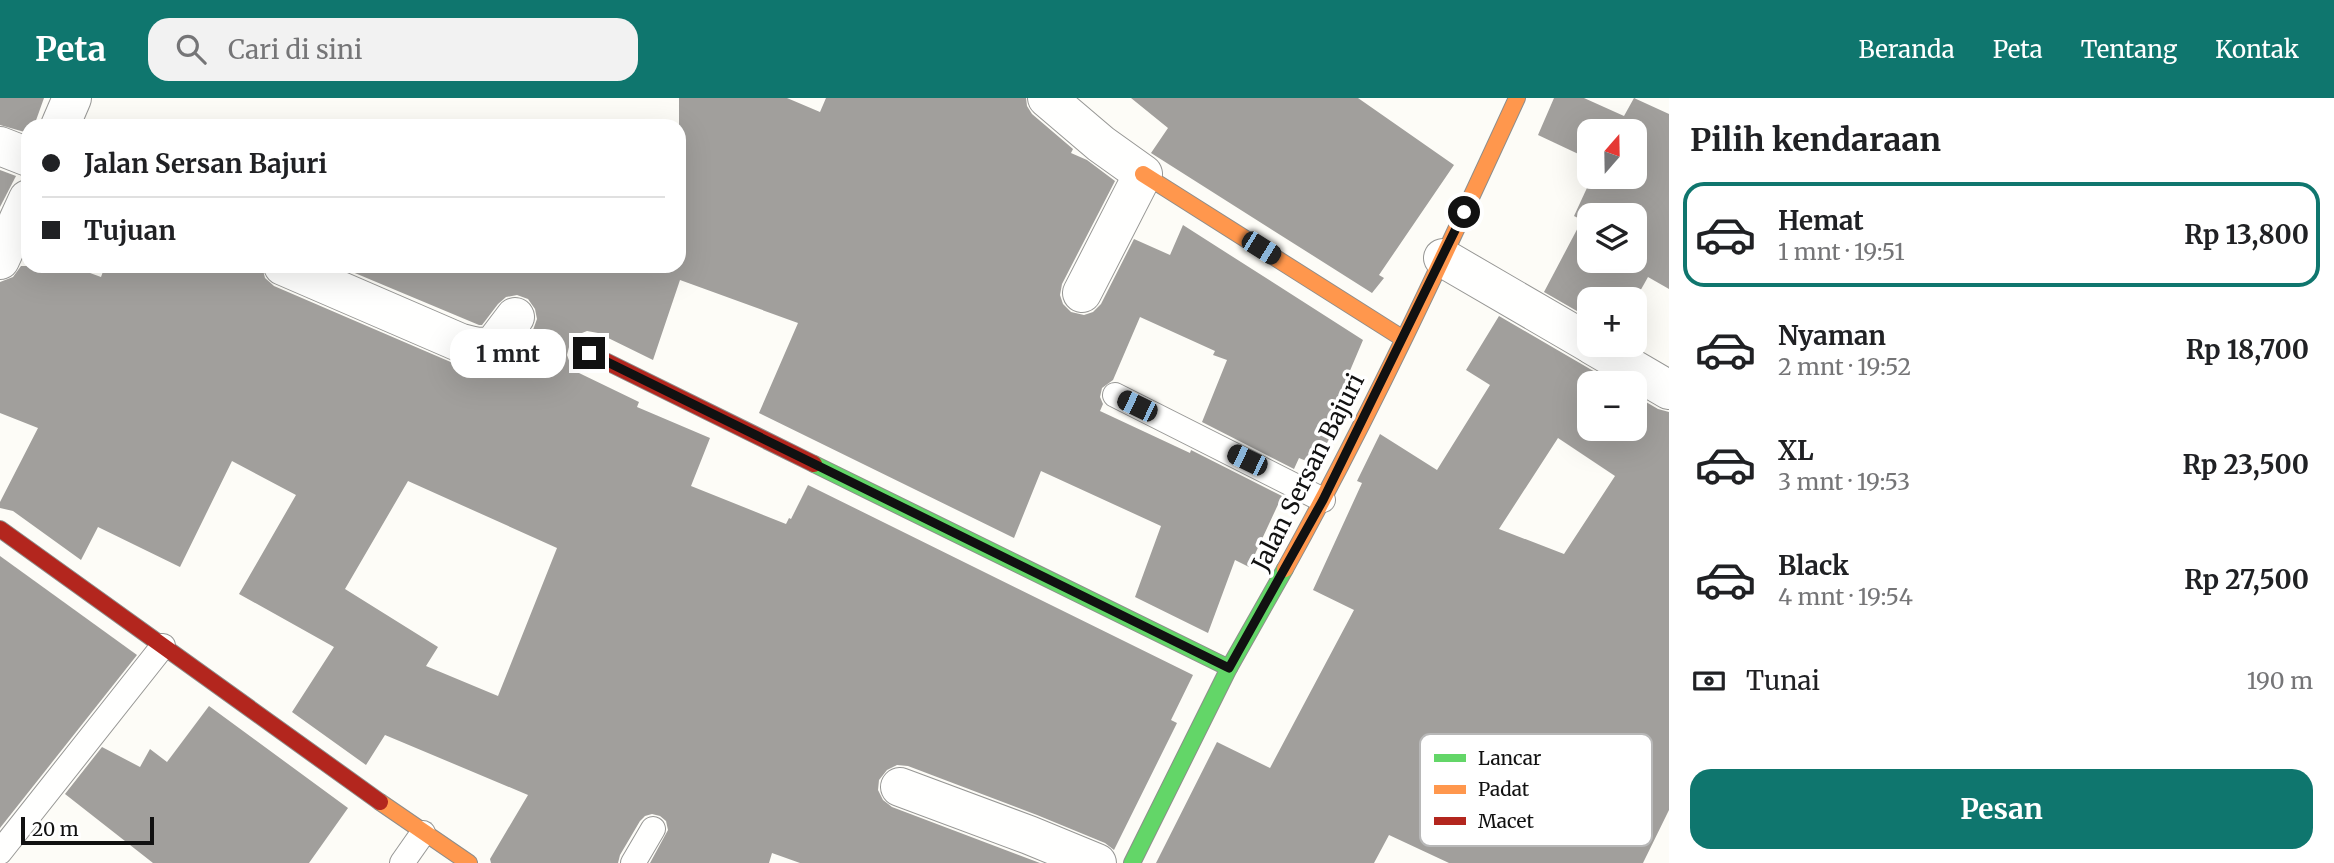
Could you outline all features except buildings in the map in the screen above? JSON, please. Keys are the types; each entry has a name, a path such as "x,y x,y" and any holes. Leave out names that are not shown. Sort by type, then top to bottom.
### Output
{"street":[{"path":"63,119 72,98"},
{"path":"1047,98 1101,144 1143,174 1402,338"},
{"name":"Jalan Sersan Bajuri","path":"1132,863 1229,668 1323,500 1443,258 1517,98"},
{"path":"0,146 21,154"},
{"path":"1082,293 1143,174"},
{"path":"0,260 21,215"},
{"path":"1443,258 1577,336"},
{"path":"299,273 477,347 493,346 515,317"},
{"path":"589,353 1229,668"},
{"path":"1612,357 1669,390"},
{"path":"0,529 423,833 469,863"},
{"path":"900,787 1097,863"}],"lane":[{"path":"1115,395 1323,500"},
{"path":"0,852 163,646"},
{"path":"634,863 653,829"},
{"path":"402,863 423,833"}],"traffic: fast":[{"path":"814,464 1229,668"},
{"path":"1132,863 1229,668 1285,569"}],"traffic: slow":[{"path":"1285,569 1377,395 1517,98"},
{"path":"1143,174 1402,338"},
{"path":"380,802 469,863"}],"traffic: jam":[{"path":"589,353 814,464"},
{"path":"0,529 380,802"}],"route":[{"path":"589,353 1229,668 1323,500 1464,212"}]}
